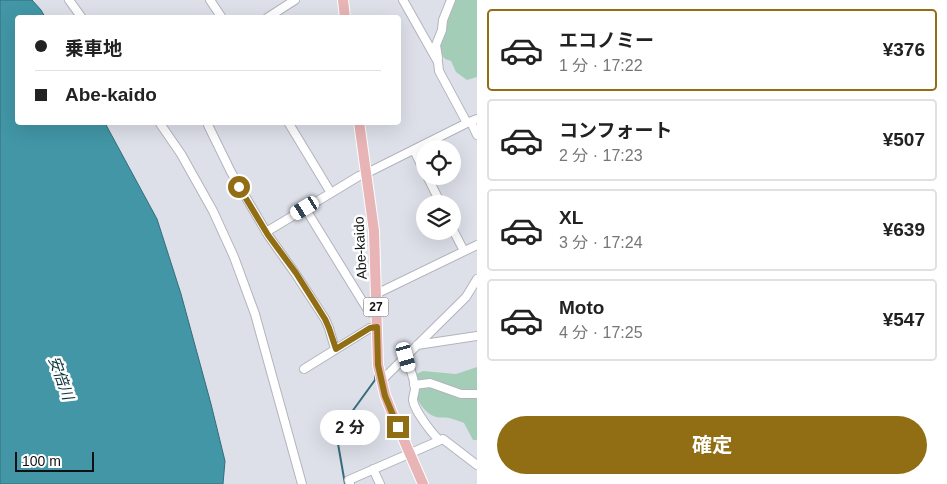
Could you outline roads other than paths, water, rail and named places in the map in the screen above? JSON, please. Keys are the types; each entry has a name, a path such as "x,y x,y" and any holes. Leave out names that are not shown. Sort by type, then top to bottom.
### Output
{"main road":[{"path":"343,0 345,15"},
{"name":"Abe-kaido","path":"359,125 374,231 378,365 385,396 423,484"}],"street":[{"path":"69,0 80,15"},
{"path":"210,0 220,15"},
{"path":"403,0 438,62"},
{"path":"451,0 436,45 438,62 440,71 472,122 477,135"},
{"path":"271,15 291,1"},
{"path":"266,232 359,176 472,122"},
{"path":"161,125 181,154 209,203 234,257 255,314 302,484"},
{"path":"208,125 231,172 266,232 296,273 325,319 336,349"},
{"path":"290,125 330,193"},
{"path":"414,150 416,154"},
{"path":"305,208 369,312 376,315"},
{"path":"458,240 464,251"},
{"path":"376,294 477,245"},
{"path":"382,380 466,297 477,280"},
{"path":"304,369 370,328 377,327"},
{"path":"417,345 477,336"},
{"path":"406,357 415,391 413,400 427,428 439,440"},
{"path":"414,385 430,382 461,394 477,394"},
{"path":"350,484 349,480 443,439 477,466"},
{"path":"373,469 380,484"}],"water":[{"name":"安倍川","path":"0,0 32,0 44,15 15,15 15,125 106,125 157,219 181,294 225,461 223,484 0,484"}],"waterway":[{"path":"345,484 337,438 338,431 375,380 375,371"}]}
